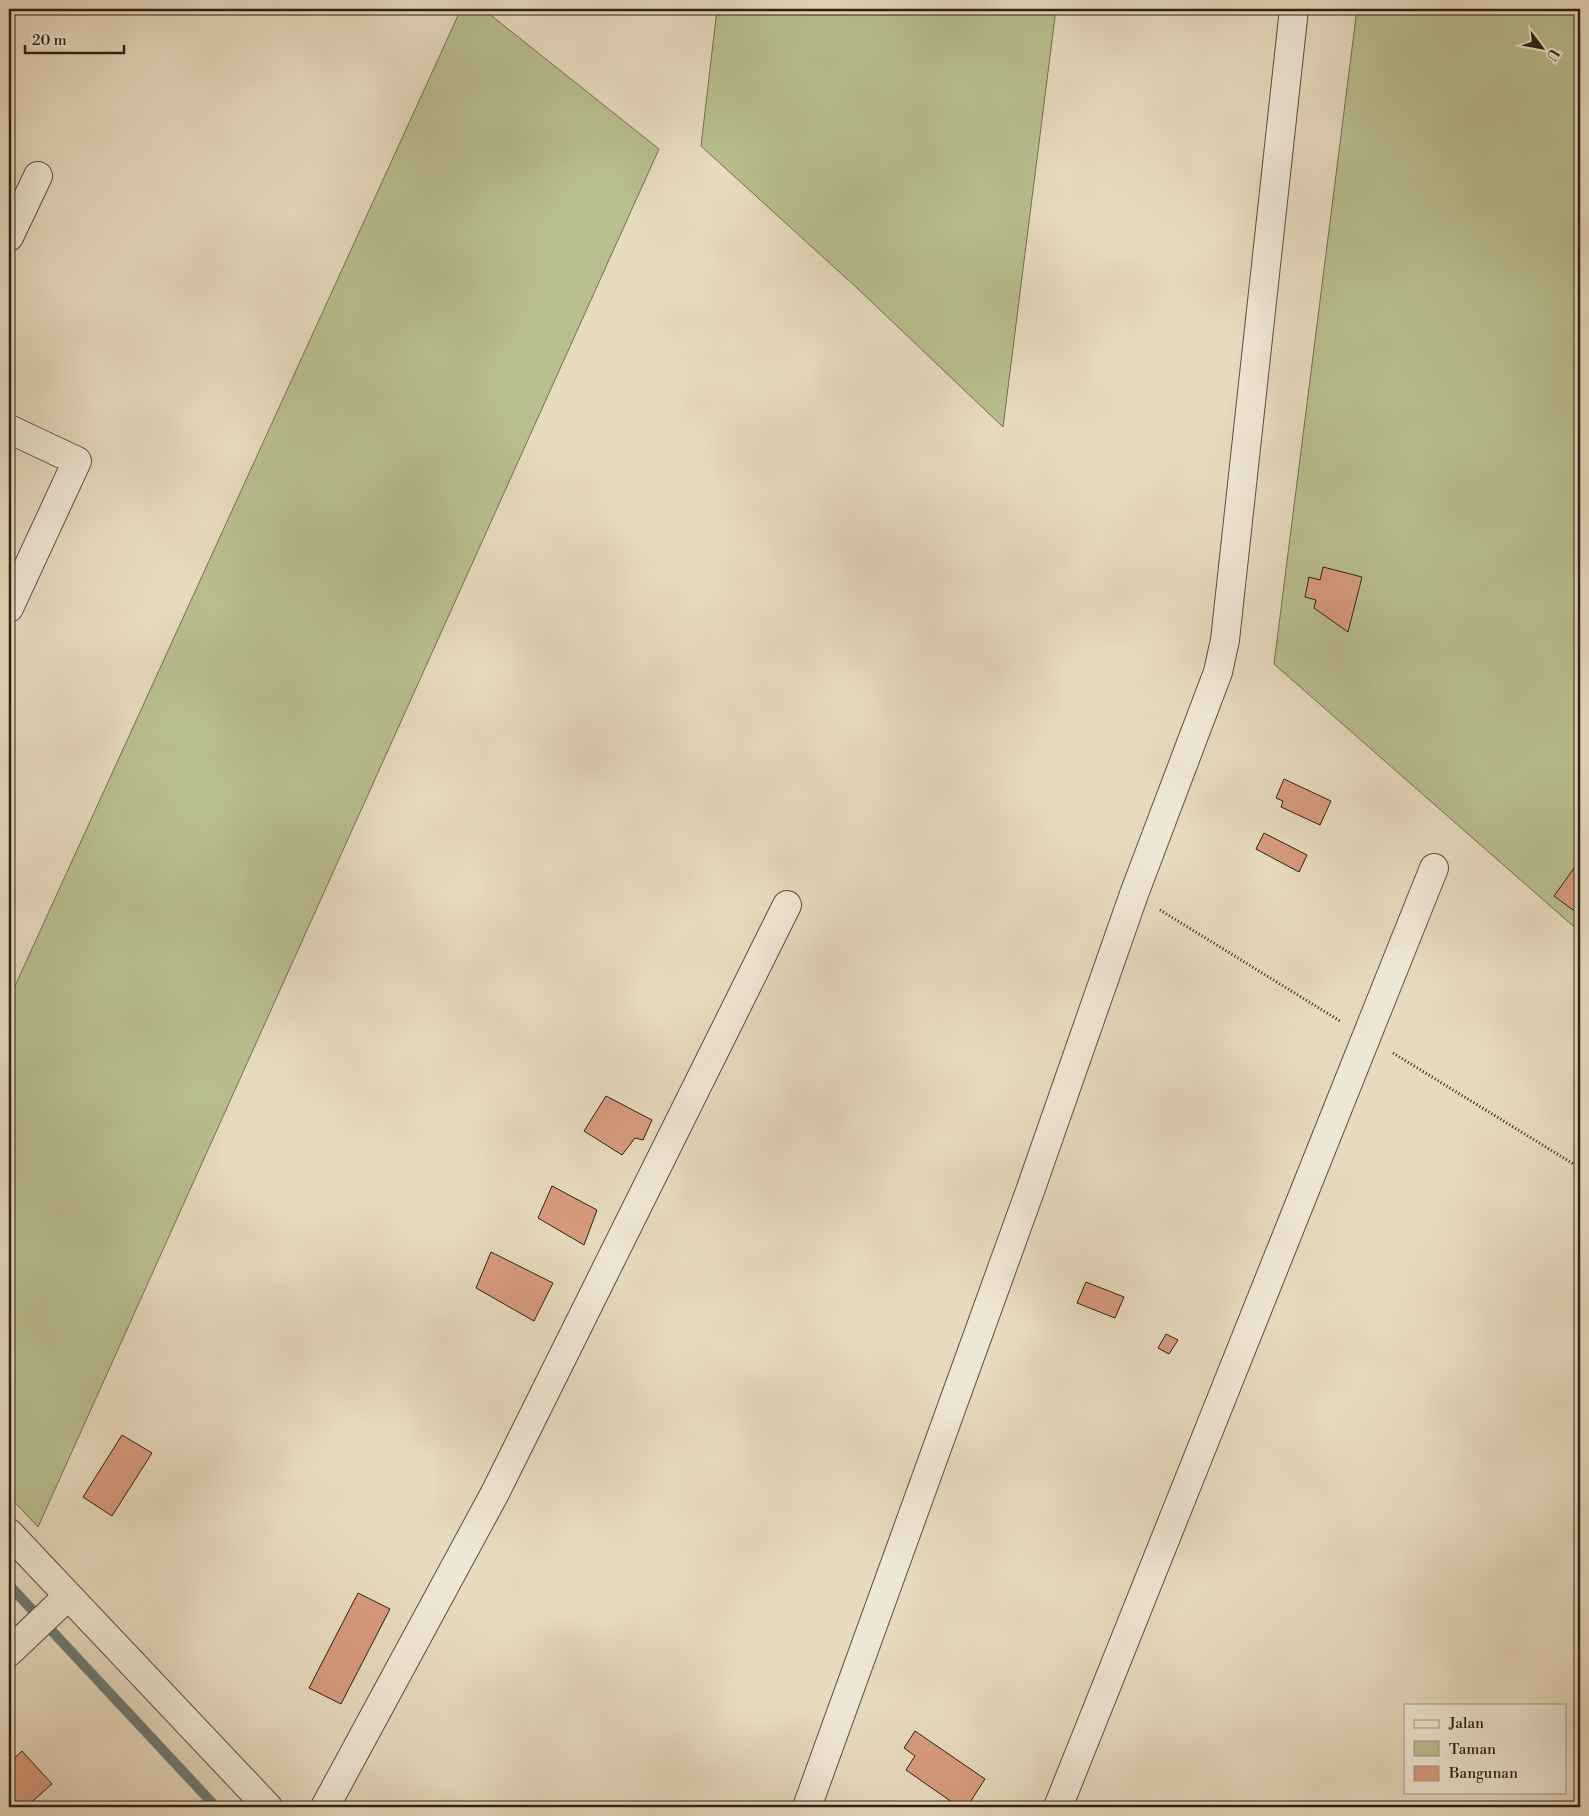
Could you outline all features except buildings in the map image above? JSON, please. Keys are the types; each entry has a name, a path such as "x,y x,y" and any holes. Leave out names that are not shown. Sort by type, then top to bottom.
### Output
{"street":[{"path":"807,1807 1030,1191 1134,894 1218,672 1225,640 1294,9"},
{"path":"9,237 38,176"},
{"path":"9,429 77,461 9,608"},
{"path":"1058,1807 1434,868"},
{"path":"325,1807 495,1494 786,905"},
{"path":"9,1533 62,1602 268,1807"},
{"path":"9,1652 62,1602"}],"green space":[{"path":"461,9 483,9 659,149 38,1527 9,1496 9,999"},
{"path":"717,9 1056,9 1003,427 857,288 701,146"},
{"path":"1357,9 1580,9 1580,932 1274,664"}],"waterway":[{"path":"9,1585 216,1807"}]}
